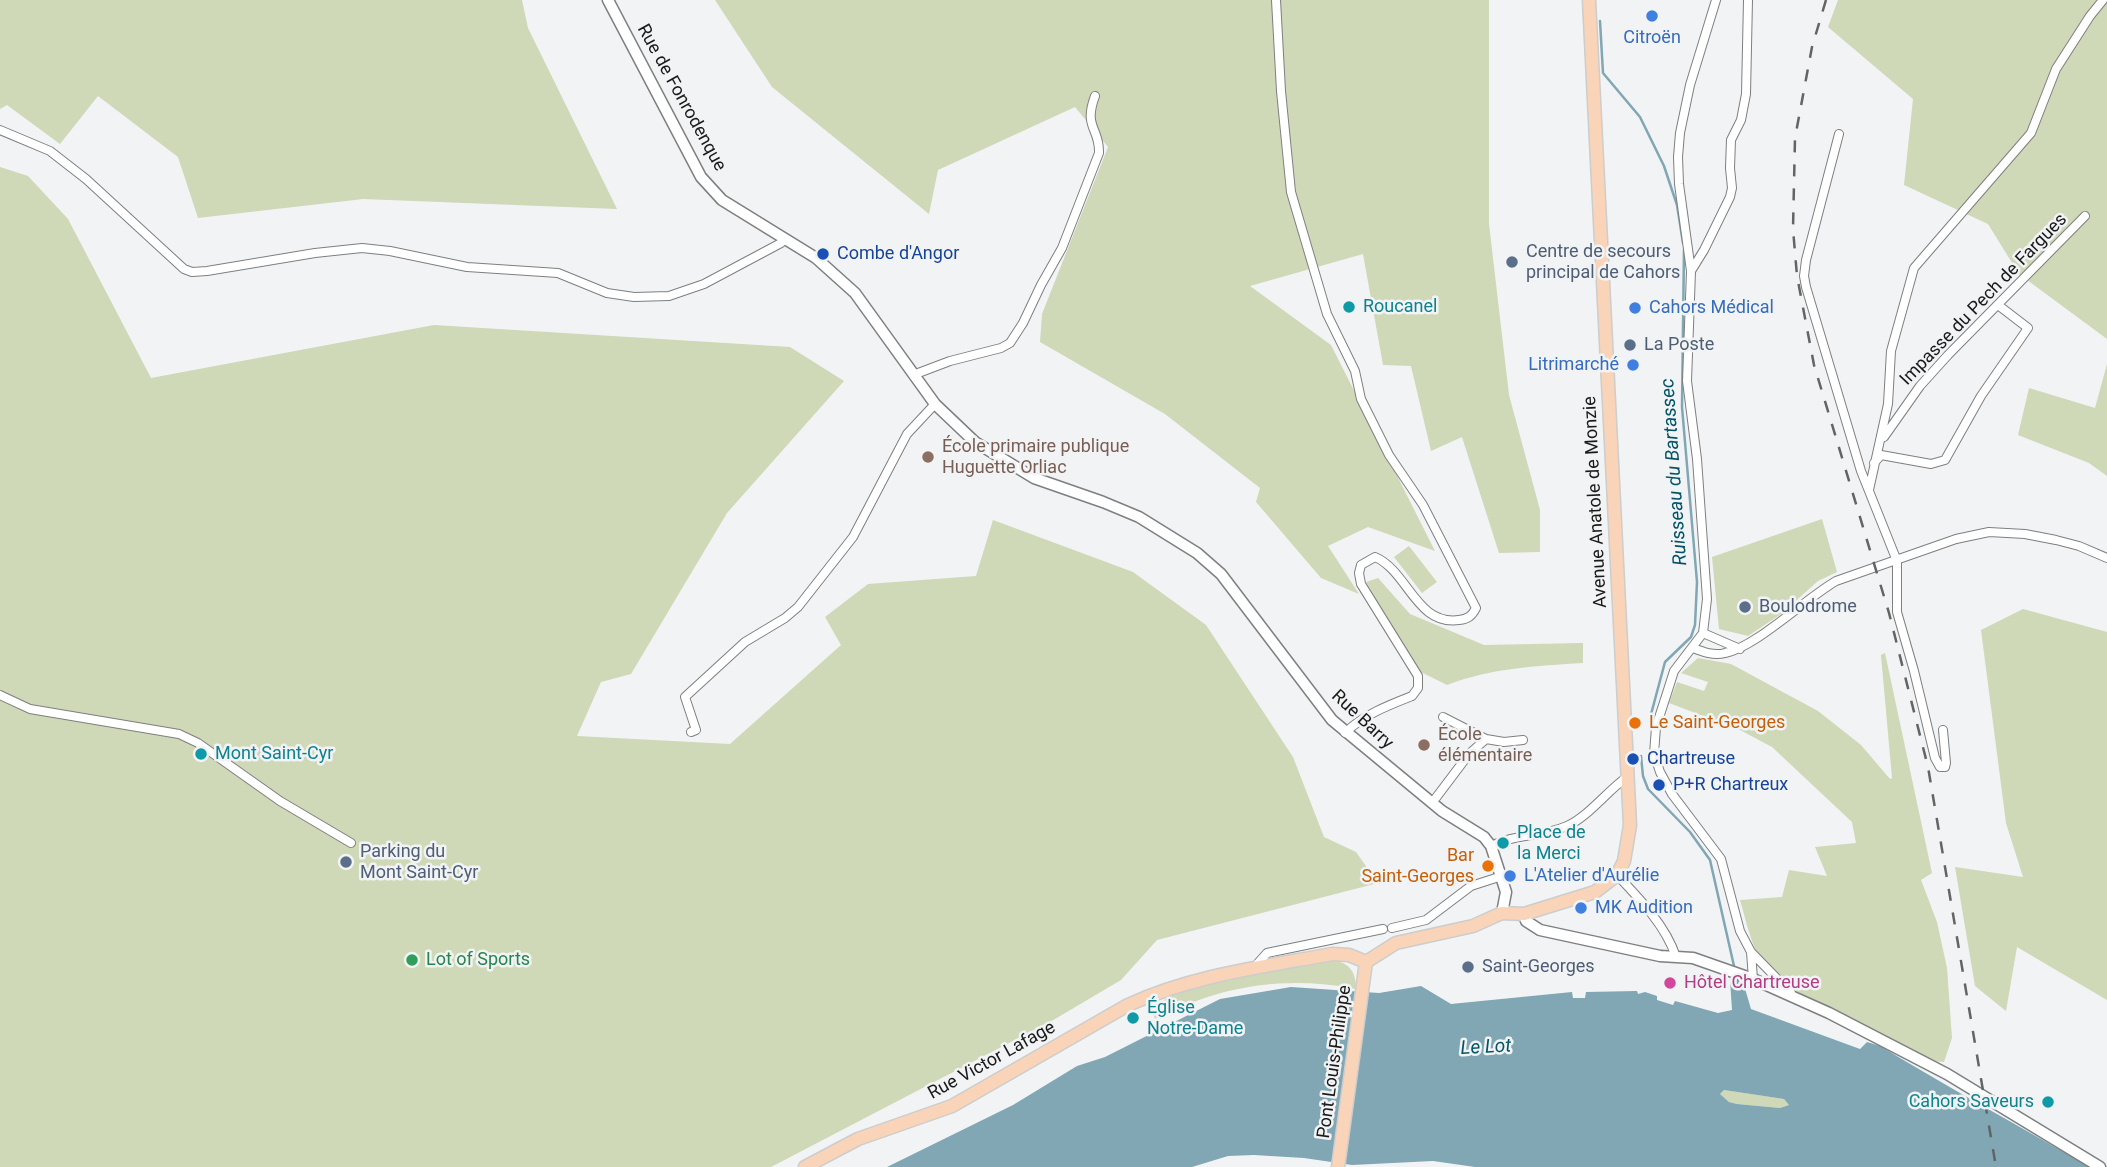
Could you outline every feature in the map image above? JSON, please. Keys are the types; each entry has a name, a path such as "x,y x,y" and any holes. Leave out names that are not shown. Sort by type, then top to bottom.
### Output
{"main road":[{"name":"Avenue Anatole de Monzie","path":"1589,0 1630,825 1624,861 1617,875"},
{"path":"1366,962 1396,943 1473,926 1502,914 1524,914 1595,892 1617,875"},
{"name":"Rue Victor Lafage","path":"805,1167 858,1139 952,1106 1128,1005 1154,993 1192,980 1332,954 1349,955 1366,962"},
{"name":"Pont Louis-Philippe","path":"1338,1167 1366,962"}],"street":[{"name":"Rue de Fonrodenque","path":"608,0 701,177 722,200 816,258 855,293 935,404"},
{"path":"1276,0 1281,91 1291,192 1327,314 1355,370 1361,399 1389,455 1423,505 1476,608 1472,616 1447,621 1420,605 1389,565 1375,557 1361,565 1361,584 1418,676 1419,683 1412,696 1389,705 1353,725 1345,733"},
{"path":"1716,0 1690,85 1680,133 1679,184 1691,271 1688,381 1707,599 1703,633 1674,671 1656,727 1654,754 1672,793 1721,859 1740,931 1751,952 1795,998"},
{"path":"1691,271 1704,250 1732,188 1731,140 1741,120 1746,94 1748,0"},
{"path":"1869,491 1888,404 1891,351 1914,268 2031,133 2056,69 2103,0"},
{"path":"913,375 1010,343 1062,248 1099,153 1100,144 1090,124 1090,110 1095,96"},
{"path":"0,130 50,151 86,179 165,254 192,272 362,248 390,251 467,268 558,273 607,293 669,296 704,284 785,239"},
{"path":"1839,134 1812,234 1804,276 1833,382 1869,491 1897,561 1897,612 1935,758 1940,767 1945,767 1946,763 1943,730"},
{"name":"Impasse du Pech de Fargues","path":"1882,439 1920,386 2085,216"},
{"path":"1874,463 1881,455 1931,464 1945,460 1981,396 2028,327 1998,304"},
{"path":"691,732 696,730 685,697 745,642 798,607 853,537 907,434 935,404"},
{"name":"Rue Barry","path":"935,404 975,442 1000,459 1034,478 1139,517 1197,553 1221,574 1315,701 1345,733 1451,818 1484,836 1491,846"},
{"path":"1693,648 1722,654 1741,649 1836,581 1956,539 2003,532 2056,540 2107,558"},
{"path":"1703,633 1741,649"},
{"path":"0,695 30,709 180,734 198,743 280,801 351,843"},
{"path":"1443,718 1486,739 1504,742 1522,740"},
{"path":"1432,803 1469,754 1486,739"},
{"path":"1502,914 1506,892 1491,846 1509,839 1568,826 1627,777"},
{"path":"1617,875 1632,890 1671,942 1676,957"},
{"path":"1258,968 1258,963 1267,953 1426,920 1471,886 1502,876"},
{"path":"1524,914 1526,921 1540,930 1660,956 1693,958 1730,970 1795,998 1947,1074 2100,1167"},
{"path":"1749,978 1751,952"},
{"path":"1749,978 1759,976 1763,967"}],"green space":[{"path":"0,0 522,0 528,28 617,209 363,199 198,218 178,157 98,96 60,144 7,105 0,109"},
{"path":"715,0 1489,0 1489,224 1509,395 1540,510 1540,552 1499,553 1462,437 1431,451 1411,366 1383,365 1363,254 1250,286 1331,345 1435,551 1368,527 1328,546 1359,594 1321,578 1256,502 1260,488 1165,414 1040,342 1042,314 1108,147 1075,107 938,170 929,214 772,87"},
{"path":"1838,0 2107,0 2107,339 2019,274 1988,224 1904,185 1913,99 1828,27"},
{"path":"0,167 28,176 68,219 151,378 434,325 790,347 844,381 727,513 631,674 601,682 577,736 730,744 841,645 825,617 868,584 976,576 993,520 1133,572 1206,625 1293,757 1324,837 1356,852 1378,883 1157,940 1121,980 1055,1019 771,1167 0,1167"},
{"path":"2107,364 2107,476 2089,463 2018,435 2029,388 2095,408"},
{"path":"1822,519 1837,572 1818,581 1781,614 1748,636 1719,629 1712,557"},
{"path":"1409,546 1437,582 1422,593 1394,557"},
{"path":"1378,578 1410,614 1484,645 1583,643 1583,663 1497,671 1447,685 1417,670 1366,582"},
{"path":"2023,609 2107,632 2107,1000 2017,947 2006,1011 1975,986 1955,867 2023,877 2006,823 1981,630"},
{"path":"1885,653 1932,873 1921,880 1937,922 1947,968 1952,1038 1944,1062 1931,1061 1834,1014 1786,984 1768,967 1756,951 1740,900 1782,897 1789,870 1827,876 1815,847 1856,843 1852,822 1772,747 1740,730 1669,703 1677,682 1704,691 1708,682 1681,673 1698,658 1731,664 1818,711 1861,745 1890,779 1881,655"},
{"path":"1333,961 1351,969 1356,989 1304,983 1253,986 1203,998 1155,1019 1154,1016 1159,1005 1169,997 1198,985"},
{"path":"1724,1090 1784,1099 1789,1105 1780,1108 1737,1104 1729,1102 1720,1094"}],"water":[{"name":"Le Lot","path":"1730,980 1743,982 1751,1009 1860,1049 1867,1042 1880,1046 2089,1167 1475,1167 1433,1161 1352,1165 1254,1155 1228,1156 1192,1167 887,1167 1013,1105 1077,1066 1105,1057 1220,999 1291,987 1379,993 1421,986 1451,1004 1572,992 1573,998 1585,998 1586,992 1637,991 1638,994 1645,992 1657,996 1657,1000 1673,1005 1675,1001 1718,1013 1732,1010","holes":["1724,1090 1784,1099 1789,1105 1780,1108 1737,1104 1729,1102 1720,1094"]}],"waterway":[{"name":"Ruisseau du Bartassec","path":"1600,21 1603,73 1640,117 1664,166 1677,205 1683,243"},
{"name":"Ruisseau du Bartassec","path":"1650,718 1665,662 1691,637 1695,625 1697,582 1682,407 1684,250"},
{"name":"Ruisseau du Bartassec","path":"1641,756 1643,776 1648,789 1690,832 1710,860 1734,966"}],"railway":[{"path":"1826,0 1812,47 1795,138 1793,229 1797,276 1814,365 1889,613 1928,767 1996,1167"}],"place":[{"name":"Citroën","path":"1652,16"},
{"name":"Combe d'Angor","path":"823,254"},
{"name":"Centre de secours principal de Cahors","path":"1512,262"},
{"name":"Roucanel","path":"1349,307"},
{"name":"Cahors Médical","path":"1635,308"},
{"name":"La Poste","path":"1630,345"},
{"name":"Litrimarché","path":"1633,365"},
{"name":"École primaire publique Huguette Orliac","path":"928,457"},
{"name":"Boulodrome","path":"1745,607"},
{"name":"Le Saint-Georges","path":"1635,723"},
{"name":"École élémentaire","path":"1424,745"},
{"name":"Mont Saint-Cyr","path":"201,754"},
{"name":"Chartreuse","path":"1633,759"},
{"name":"P+R Chartreux","path":"1659,785"},
{"name":"Place de la Merci","path":"1503,843"},
{"name":"Parking du Mont Saint-Cyr","path":"346,862"},
{"name":"Bar Saint-Georges","path":"1488,866"},
{"name":"L'Atelier d'Aurélie","path":"1510,876"},
{"name":"MK Audition","path":"1581,908"},
{"name":"Lot of Sports","path":"412,960"},
{"name":"Saint-Georges","path":"1468,967"},
{"name":"Hôtel Chartreuse","path":"1670,983"},
{"name":"Église Notre-Dame","path":"1133,1018"},
{"name":"Cahors Saveurs","path":"2048,1102"}]}
